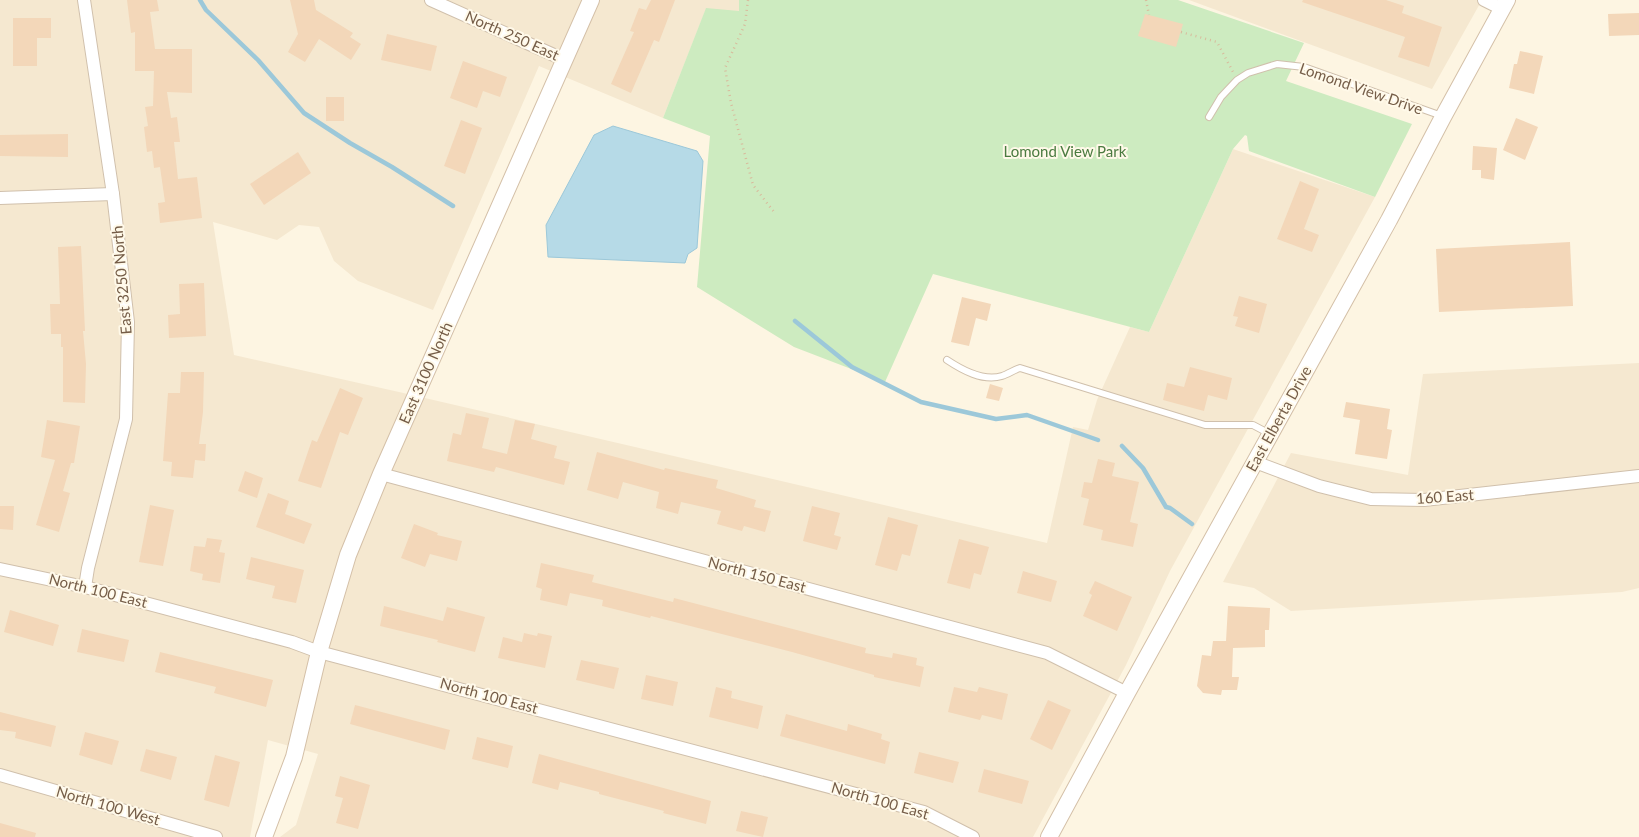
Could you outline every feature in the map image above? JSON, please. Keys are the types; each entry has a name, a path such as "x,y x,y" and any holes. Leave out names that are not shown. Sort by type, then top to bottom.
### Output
{"main road":[{"name":"East 3100 North","path":"264,837 294,757 319,652 348,555 381,474 591,0"},
{"name":"East Elberta Drive","path":"1049,837 1127,692 1389,220 1505,5"}],"street":[{"name":"East 3250 North","path":"84,0 113,194 128,322 126,419 88,568 85,587"},
{"name":"North 250 East","path":"432,0 565,60"},
{"path":"1484,0 1505,5"},
{"path":"0,198 113,194"},
{"name":"160 East","path":"1255,462 1319,486 1372,499 1424,500 1639,476"},
{"name":"North 150 East","path":"381,474 1046,653 1127,692"},
{"name":"North 100 East","path":"0,569 85,587 297,643 319,652 924,812 973,837"},
{"name":"North 100 West","path":"0,775 216,837"}],"lane":[{"name":"Lomond View Drive","path":"1209,116 1221,97 1237,80 1248,73 1277,64 1304,67 1443,117"},
{"path":"947,360 961,370 983,376 1000,376 1020,368 1205,425 1253,425 1270,434"}],"path":[{"path":"748,0 745,24 725,68 731,103 753,185 774,212"},
{"path":"1146,0 1149,15"},
{"path":"1181,32 1217,42 1237,80"}],"shaded area":[{"path":"0,0 741,0 741,12 706,9 663,118 539,66 433,310 358,281 334,261 319,227 299,225 277,240 213,222 234,355 1047,543 1073,427 1088,430 1097,400 1130,327 1149,332 1233,149 1375,197 1170,571 1126,665 1033,837 280,837 296,825 318,754 268,740 250,837 0,837"},
{"path":"1189,0 1482,0 1432,89"},
{"path":"1639,363 1639,588 1622,592 1291,611 1254,588 1223,582 1291,453 1408,475 1423,374"}],"green space":[{"name":"Lomond View Park","path":"739,0 1178,0 1304,43 1286,81 1412,124 1375,197 1249,151 1247,136 1245,135 1233,149 1149,332 933,274 885,382 794,347 697,287 710,136 663,118 706,8 739,11"}],"water":[{"path":"613,126 697,151 703,161 697,248 688,254 685,263 548,257 546,225 594,135"}],"building":[{"path":"127,0 157,0 159,11 150,12 155,49 192,49 192,93 167,92 171,118 177,117 180,142 174,142 178,179 197,177 202,218 160,223 158,203 165,202 160,167 154,168 152,151 147,152 144,127 148,126 145,107 153,106 154,71 135,71 135,32 131,33"},
{"path":"290,0 314,0 316,10 353,33 350,37 361,44 351,60 319,39 305,62 288,52 298,34"},
{"path":"651,0 675,0 659,42 654,40 631,93 611,84 634,32 630,31 639,8 646,10"},
{"path":"1303,0 1386,0 1404,6 1402,13 1442,27 1429,67 1398,57 1405,37 1302,2"},
{"path":"1639,13 1639,35 1609,36 1608,14"},
{"path":"1145,14 1183,24 1176,47 1138,36"},
{"path":"13,18 51,18 51,38 37,38 37,66 13,66"},
{"path":"387,34 437,46 431,71 381,60"},
{"path":"1520,51 1543,56 1534,94 1509,88 1514,64 1517,64"},
{"path":"463,61 507,77 500,97 483,91 477,108 450,98"},
{"path":"326,97 344,97 344,121 326,121"},
{"path":"1516,118 1538,127 1525,160 1503,150"},
{"path":"461,120 482,128 465,174 444,166"},
{"path":"68,134 68,157 0,156 0,135"},
{"path":"1473,146 1497,148 1494,180 1481,178 1481,170 1472,170"},
{"path":"298,152 311,173 264,205 250,184"},
{"path":"1300,181 1319,189 1304,229 1319,235 1312,252 1277,239"},
{"path":"1570,242 1573,306 1439,312 1436,249"},
{"path":"81,246 85,331 83,331 86,364 85,403 63,402 63,347 61,347 61,334 51,334 50,304 60,304 58,247"},
{"path":"204,283 206,336 169,338 168,315 180,314 179,284"},
{"path":"1239,296 1267,304 1259,333 1235,326 1238,317 1233,316"},
{"path":"962,297 991,304 987,321 976,318 969,346 951,342"},
{"path":"1190,367 1232,378 1227,400 1208,395 1204,411 1163,400 1167,383 1184,387"},
{"path":"181,372 204,372 203,412 199,444 206,444 205,461 195,460 193,478 171,476 172,462 163,461 168,393 180,393"},
{"path":"990,384 1003,388 999,401 986,398"},
{"path":"340,388 363,398 348,435 340,432 321,488 298,481 312,440 317,442"},
{"path":"1346,402 1390,409 1387,429 1392,430 1387,459 1355,454 1360,420 1343,417"},
{"path":"466,413 489,418 482,448 507,454 515,420 535,424 531,439 557,446 554,458 570,462 564,485 496,467 494,472 447,461 453,433 461,435"},
{"path":"47,420 80,426 74,463 71,463 63,491 70,493 59,532 36,525 55,460 41,457"},
{"path":"597,452 664,470 665,468 718,480 716,488 756,500 754,507 771,511 765,532 744,526 742,531 717,524 721,511 681,502 678,514 656,508 659,492 623,482 618,499 587,490"},
{"path":"1098,459 1115,463 1112,476 1139,482 1130,522 1138,524 1133,547 1101,540 1103,530 1083,525 1089,499 1081,497 1084,482 1092,483"},
{"path":"245,471 263,478 257,498 238,491"},
{"path":"268,493 289,501 285,514 312,524 304,544 256,527"},
{"path":"150,505 174,510 163,566 139,562"},
{"path":"0,506 14,506 13,530 0,529"},
{"path":"812,506 840,513 834,535 841,537 837,550 803,541"},
{"path":"888,517 918,525 910,556 902,554 897,571 875,565"},
{"path":"414,524 438,533 437,535 462,541 457,561 430,554 425,567 401,558"},
{"path":"207,538 222,540 219,552 225,553 220,583 202,580 203,574 190,571 194,546 205,547"},
{"path":"959,539 989,547 981,575 974,573 970,589 947,583"},
{"path":"251,557 304,570 296,603 272,598 275,586 246,579"},
{"path":"541,563 594,575 592,582 673,602 674,598 866,648 865,653 892,658 893,653 917,658 916,665 924,667 920,687 874,677 874,675 792,652 651,616 650,618 602,606 603,600 570,593 567,606 540,600 542,589 536,587"},
{"path":"1023,571 1057,581 1051,602 1017,593"},
{"path":"1095,581 1132,597 1117,631 1083,616 1092,595 1089,593"},
{"path":"384,606 443,621 447,607 485,617 475,652 437,642 438,640 380,626"},
{"path":"1228,606 1270,608 1269,630 1265,630 1265,647 1233,648 1232,677 1239,677 1237,690 1222,690 1221,695 1203,693 1197,686 1202,655 1211,656 1213,641 1226,641"},
{"path":"10,610 59,625 53,646 4,632"},
{"path":"82,629 129,640 124,662 77,652"},
{"path":"524,633 537,636 538,633 552,636 545,668 498,658 503,637 522,642"},
{"path":"160,652 273,680 266,707 214,693 216,687 155,672"},
{"path":"581,660 619,668 614,689 576,680"},
{"path":"646,675 678,682 673,706 641,699"},
{"path":"716,687 732,691 731,698 763,706 758,729 709,717"},
{"path":"954,687 977,692 979,687 1008,694 1002,720 982,715 980,720 948,712"},
{"path":"1048,700 1071,710 1052,750 1030,739"},
{"path":"355,705 450,730 445,750 350,724"},
{"path":"0,712 56,726 51,747 15,738 16,732 0,730"},
{"path":"786,714 847,731 848,724 882,734 881,739 890,742 885,764 780,736"},
{"path":"85,732 119,741 112,765 79,755"},
{"path":"477,737 513,746 508,768 472,759"},
{"path":"146,749 177,757 171,780 140,771"},
{"path":"919,752 959,762 953,783 914,773"},
{"path":"539,754 711,801 706,824 560,782 558,790 532,783"},
{"path":"215,755 240,762 229,807 204,800"},
{"path":"984,769 1029,781 1022,804 978,792"},
{"path":"340,776 370,785 358,829 336,823 343,798 335,796"},
{"path":"741,811 768,817 763,837 736,831"},
{"path":"0,823 36,833 35,837 0,837"}],"waterway":[{"path":"200,0 206,10 258,60 304,113 453,206"},
{"path":"795,321 852,367 921,402 996,419 1027,415 1098,440"},
{"path":"1122,446 1143,468 1166,507 1192,524"}]}
